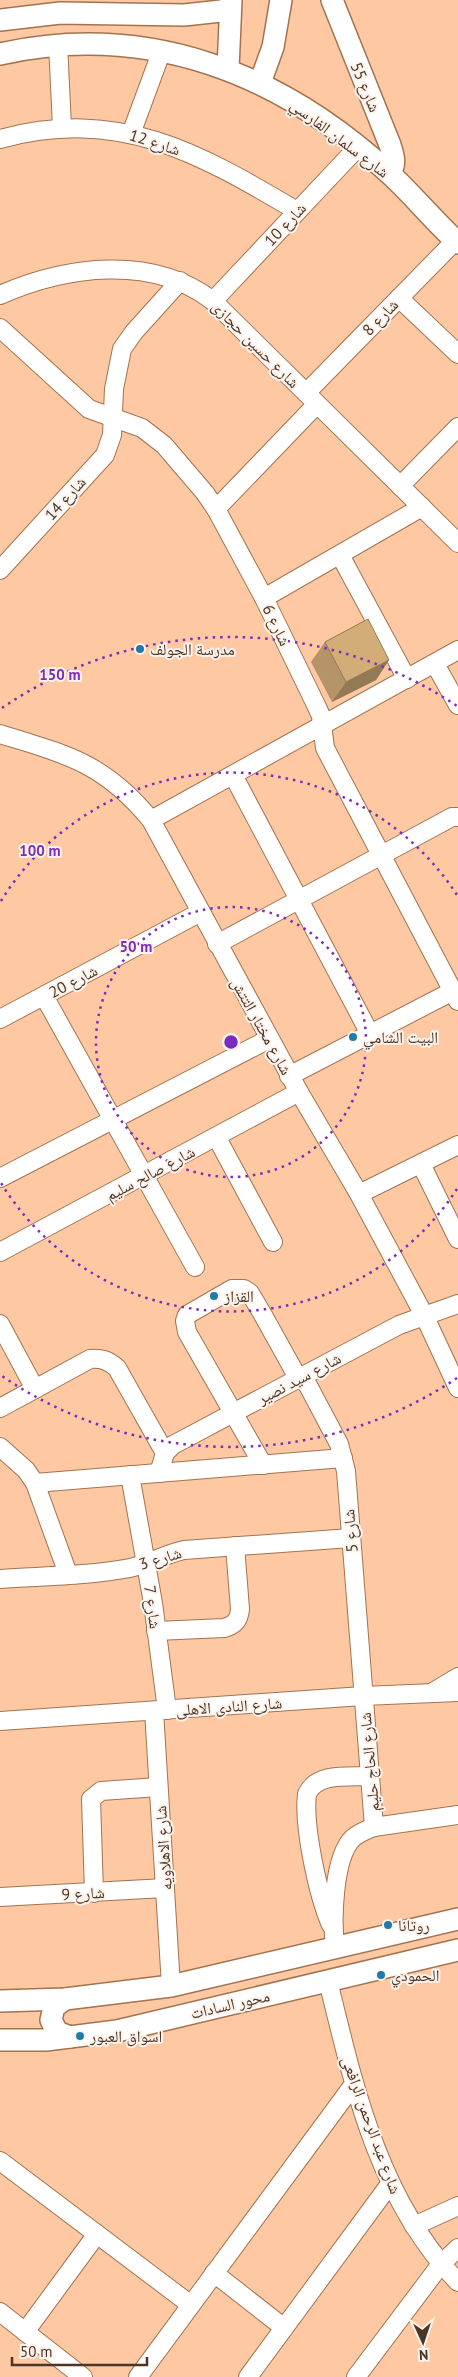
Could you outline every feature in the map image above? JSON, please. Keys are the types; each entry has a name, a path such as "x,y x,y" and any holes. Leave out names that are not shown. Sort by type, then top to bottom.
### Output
{"street":[{"path":"260,82 273,47 281,0"},
{"name":"شارع 55","path":"332,0 390,145 394,162 389,173"},
{"path":"0,20 60,14 184,15 230,5 228,69"},
{"path":"58,44 62,127"},
{"name":"شارع سلمان الفارسي","path":"0,54 58,44 127,45 162,50 228,69 260,82 294,102 358,147 389,173 457,242"},
{"path":"132,134 162,50"},
{"name":"شارع 12","path":"0,139 32,130 62,127 93,128 132,134 182,150 216,166 297,211"},
{"name":"شارع 10","path":"213,301 358,147"},
{"name":"شارع 8","path":"216,509 398,298 457,242"},
{"name":"شارع حسين حجازى","path":"0,295 50,277 93,270 129,271 180,281 197,289 213,301 458,543"},
{"name":"شارع 14","path":"0,570 105,455 112,435 114,389 122,349 134,332 180,281"},
{"path":"398,298 456,349"},
{"name":"شارع 6","path":"0,328 89,409 142,428 164,445 216,509 264,598 316,705 326,748 456,996"},
{"path":"400,486 458,427"},
{"path":"264,598 422,507"},
{"path":"340,555 406,679"},
{"path":"151,820 458,650"},
{"path":"435,664 458,705"},
{"name":"شارع مختار التتش","path":"0,734 63,754 89,765 113,780 134,799 151,820 199,914 299,1092 360,1194 454,1370 458,1388"},
{"path":"233,775 370,1034"},
{"path":"217,944 452,817 458,817"},
{"name":"شارع 20","path":"0,1019 199,914"},
{"path":"44,996 195,1266"},
{"path":"290,1076 370,1034 456,996"},
{"path":"0,1178 269,1038"},
{"name":"شارع صالح سليم","path":"0,1252 217,1138 299,1092"},
{"path":"217,1138 274,1242"},
{"path":"360,1194 458,1145"},
{"path":"421,1164 458,1239"},
{"name":"شارع 5","path":"263,1465 187,1332 185,1321 187,1315 232,1289 238,1288 250,1293 333,1431 343,1458 363,1696"},
{"name":"شارع سيد نصير","path":"165,1453 173,1445 400,1325 458,1304"},
{"path":"0,1324 36,1389"},
{"path":"0,1408 90,1359 100,1358 109,1361 117,1368 165,1453 159,1473"},
{"path":"0,1447 26,1470 35,1483 68,1574"},
{"path":"35,1483 343,1458"},
{"name":"شارع 7","path":"130,1476 156,1631 161,1710"},
{"name":"شارع 3","path":"0,1579 117,1570 146,1564 170,1553 184,1550 351,1538"},
{"path":"156,1631 233,1626 239,1618 240,1609 235,1546"},
{"path":"431,1693 458,1677"},
{"name":"شارع النادى الاهلى","path":"0,1721 363,1696 458,1692"},
{"name":"شارع الحاج حليم","path":"363,1696 374,1827"},
{"name":"شارع الاهلاويه","path":"161,1710 158,1787 171,1986"},
{"path":"334,1939 322,1905 316,1872 307,1794 310,1787 323,1779 370,1776"},
{"path":"94,1893 91,1798 101,1791 158,1787"},
{"path":"334,1939 335,1900 346,1849 352,1838 362,1831 374,1827 458,1816"},
{"name":"شارع 9","path":"0,1897 165,1888"},
{"name":"محور السادات","path":"0,2001 65,1999 171,1986 334,1939 458,1919"},
{"name":"محور السادات","path":"0,2040 46,2040 117,2031 458,1950"},
{"name":"شارع عبد الرحمن الرافعى","path":"328,1981 354,2084 390,2184 414,2226 441,2264 458,2282"},
{"path":"65,1999 54,2007 51,2020 57,2032 70,2037"},
{"path":"138,2377 354,2084"},
{"path":"0,2161 191,2305"},
{"path":"248,2377 390,2184"},
{"path":"414,2226 458,2206"},
{"path":"26,2332 97,2234"},
{"path":"356,2377 441,2264 458,2248"},
{"path":"214,2273 283,2327"},
{"path":"2,2320 26,2332 81,2376"}],"building":[{"path":"368,619 389,660 346,682 325,642"}],"place":[{"name":"مدرسة الجولف","path":"140,649"},
{"name":"البيت الشامي","path":"353,1037"},
{"name":"القزاز","path":"214,1296"},
{"name":"روتانا","path":"388,1925"},
{"name":"الحمودي","path":"381,1975"},
{"name":"اسواق العبور","path":"80,2036"}]}
